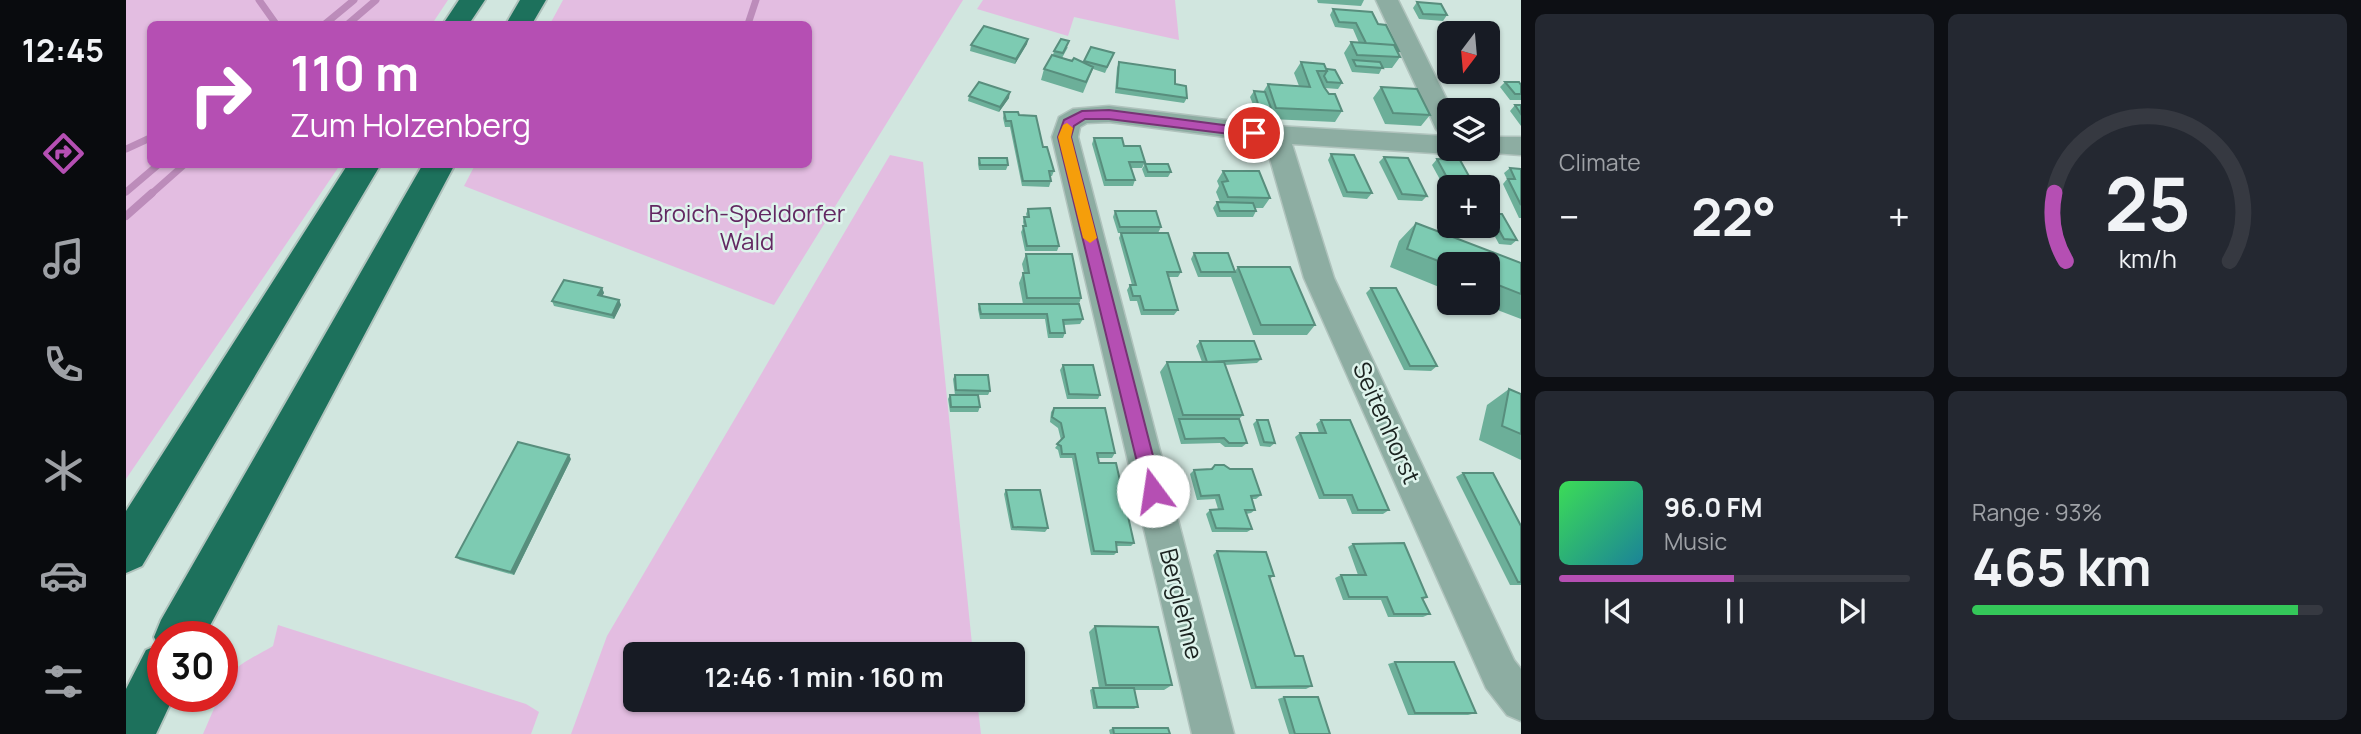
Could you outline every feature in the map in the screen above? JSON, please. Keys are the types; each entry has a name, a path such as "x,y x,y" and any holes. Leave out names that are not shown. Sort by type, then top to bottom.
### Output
{"highway":[{"path":"458,21 472,0"},
{"path":"521,21 533,0"},
{"path":"126,551 362,168"},
{"path":"187,621 437,168"},
{"path":"130,734 147,699"}],"street":[{"path":"1387,0 1437,104"},
{"name":"Berglehne","path":"1213,734 1065,137 1068,123 1082,115 1109,114 1276,135"},
{"path":"1276,135 1437,144"},
{"name":"Seitenhorst","path":"1276,135 1320,278 1500,674 1521,701"},
{"path":"1500,146 1521,146"}],"green space":[{"path":"126,0 448,0 434,21 147,21 147,168 338,168 126,479"},
{"name":"Broich-Speldorfer Wald","path":"563,0 963,0 774,305 464,186 473,168 812,168 812,21 552,21"},
{"path":"983,0 1175,0 1179,40 1074,17 1068,36 977,9"},
{"path":"890,155 923,162 972,642 623,642 623,712 978,712 981,734 571,734 607,636"},
{"path":"278,625 526,704 539,712 531,734 203,734 213,712 238,712 238,668 273,646"}],"building":[{"path":"1417,2 1441,4 1447,15 1423,14"},
{"path":"1333,9 1372,12 1378,24 1386,25 1399,51 1394,45 1366,43 1356,23 1339,22"},
{"path":"984,26 1028,39 1016,59 971,45"},
{"path":"1061,39 1069,41 1063,53 1054,51"},
{"path":"1351,42 1394,45 1400,57 1357,55"},
{"path":"1091,47 1114,53 1107,67 1084,61"},
{"path":"1052,55 1072,61 1074,58 1093,67 1086,82 1044,69"},
{"path":"1353,60 1380,62 1383,68 1356,66"},
{"path":"1119,62 1175,70 1175,84 1186,86 1187,98 1117,88"},
{"path":"1301,62 1324,64 1327,71 1317,71 1329,94 1335,94 1342,111 1276,108 1268,84 1310,87"},
{"path":"1327,69 1335,70 1342,83 1327,82 1324,76"},
{"path":"979,82 1010,92 1000,107 969,96"},
{"path":"1505,82 1519,82 1521,94 1515,94"},
{"path":"1381,87 1417,89 1430,115 1393,113"},
{"path":"1254,91 1265,92 1271,108 1259,107"},
{"path":"1004,112 1036,116 1043,147 1047,147 1054,171 1049,171 1051,181 1023,181 1011,121 1006,121"},
{"path":"1094,138 1122,138 1124,146 1140,146 1145,162 1129,162 1135,180 1106,180"},
{"path":"1331,154 1354,155 1372,193 1347,192"},
{"path":"1384,157 1408,158 1427,196 1402,194"},
{"path":"979,158 1007,158 1008,165 980,165"},
{"path":"1438,161 1461,161 1468,175 1446,175"},
{"path":"1145,164 1168,164 1171,172 1148,172"},
{"path":"1510,168 1521,169 1521,205 1508,179 1515,179"},
{"path":"1223,171 1259,171 1270,198 1228,197 1222,182 1228,181"},
{"path":"1217,202 1253,203 1256,211 1220,211"},
{"path":"1050,208 1059,246 1027,246 1023,226 1026,226 1024,217 1029,217 1028,209"},
{"path":"1115,211 1156,211 1161,227 1120,227"},
{"path":"1500,214 1517,240 1504,239 1500,232"},
{"path":"1416,223 1437,231 1437,238 1455,238 1492,252 1437,252 1437,260 1407,249"},
{"path":"1121,233 1168,233 1181,272 1167,272 1178,310 1144,310 1140,296 1133,296 1130,285 1136,285"},
{"path":"1194,253 1228,253 1235,272 1201,272"},
{"path":"1026,254 1072,254 1081,298 1027,298 1023,273 1029,273"},
{"path":"1500,255 1521,263 1521,294 1500,286"},
{"path":"1238,267 1290,267 1315,325 1261,325"},
{"path":"564,280 602,288 598,295 619,300 612,315 552,301"},
{"path":"1371,288 1396,288 1437,366 1410,366"},
{"path":"979,304 1079,304 1083,319 1063,320 1065,333 1050,333 1047,314 981,314"},
{"path":"1200,341 1254,341 1261,359 1207,362"},
{"path":"1167,362 1224,362 1243,415 1183,415"},
{"path":"1063,365 1093,365 1100,395 1069,394"},
{"path":"955,375 988,375 990,391 956,390"},
{"path":"1509,389 1521,394 1521,434 1502,426"},
{"path":"950,395 978,395 980,407 951,407"},
{"path":"1054,408 1105,408 1115,453 1097,453 1099,463 1116,463 1134,543 1116,542 1117,552 1094,551 1075,454 1062,454 1061,446 1057,444 1064,437 1061,423 1052,417"},
{"path":"1179,419 1239,419 1247,443 1229,443 1224,438 1185,439"},
{"path":"1257,420 1268,420 1275,443 1264,442"},
{"path":"1321,420 1350,420 1389,510 1358,510 1352,495 1324,495 1300,433 1326,433"},
{"path":"518,442 569,455 511,572 456,557"},
{"path":"1215,465 1224,465 1230,469 1252,469 1261,495 1251,496 1255,510 1245,510 1252,529 1216,528 1210,510 1223,509 1219,495 1201,496 1194,470 1212,469"},
{"path":"1463,473 1493,473 1521,526 1521,582 1518,582"},
{"path":"1006,490 1040,490 1048,528 1013,527"},
{"path":"1404,543 1427,597 1422,598 1430,614 1394,614 1387,597 1349,597 1341,575 1366,575 1353,544"},
{"path":"1217,551 1266,552 1274,576 1269,576 1295,656 1303,656 1312,686 1256,687"},
{"path":"1095,626 1158,627 1172,685 1106,685"},
{"path":"1395,662 1454,662 1476,713 1415,713"},
{"path":"1093,688 1134,688 1138,707 1097,707"},
{"path":"1284,697 1318,697 1330,734 1295,734"},
{"path":"1113,728 1168,728 1170,734 1114,734"}],"waterway":[{"path":"259,0 274,21"},
{"path":"329,21 354,0"},
{"path":"352,21 376,0"},
{"path":"749,21 756,0"},
{"path":"126,149 147,139"},
{"path":"126,192 154,168"},
{"path":"150,195 180,168"},
{"path":"126,216 152,193"}],"slow traffic":[{"path":"1067,128 1065,137 1090,238"}],"route":[{"path":"1153,491 1065,137 1068,123 1082,115 1109,114 1254,133"}]}
